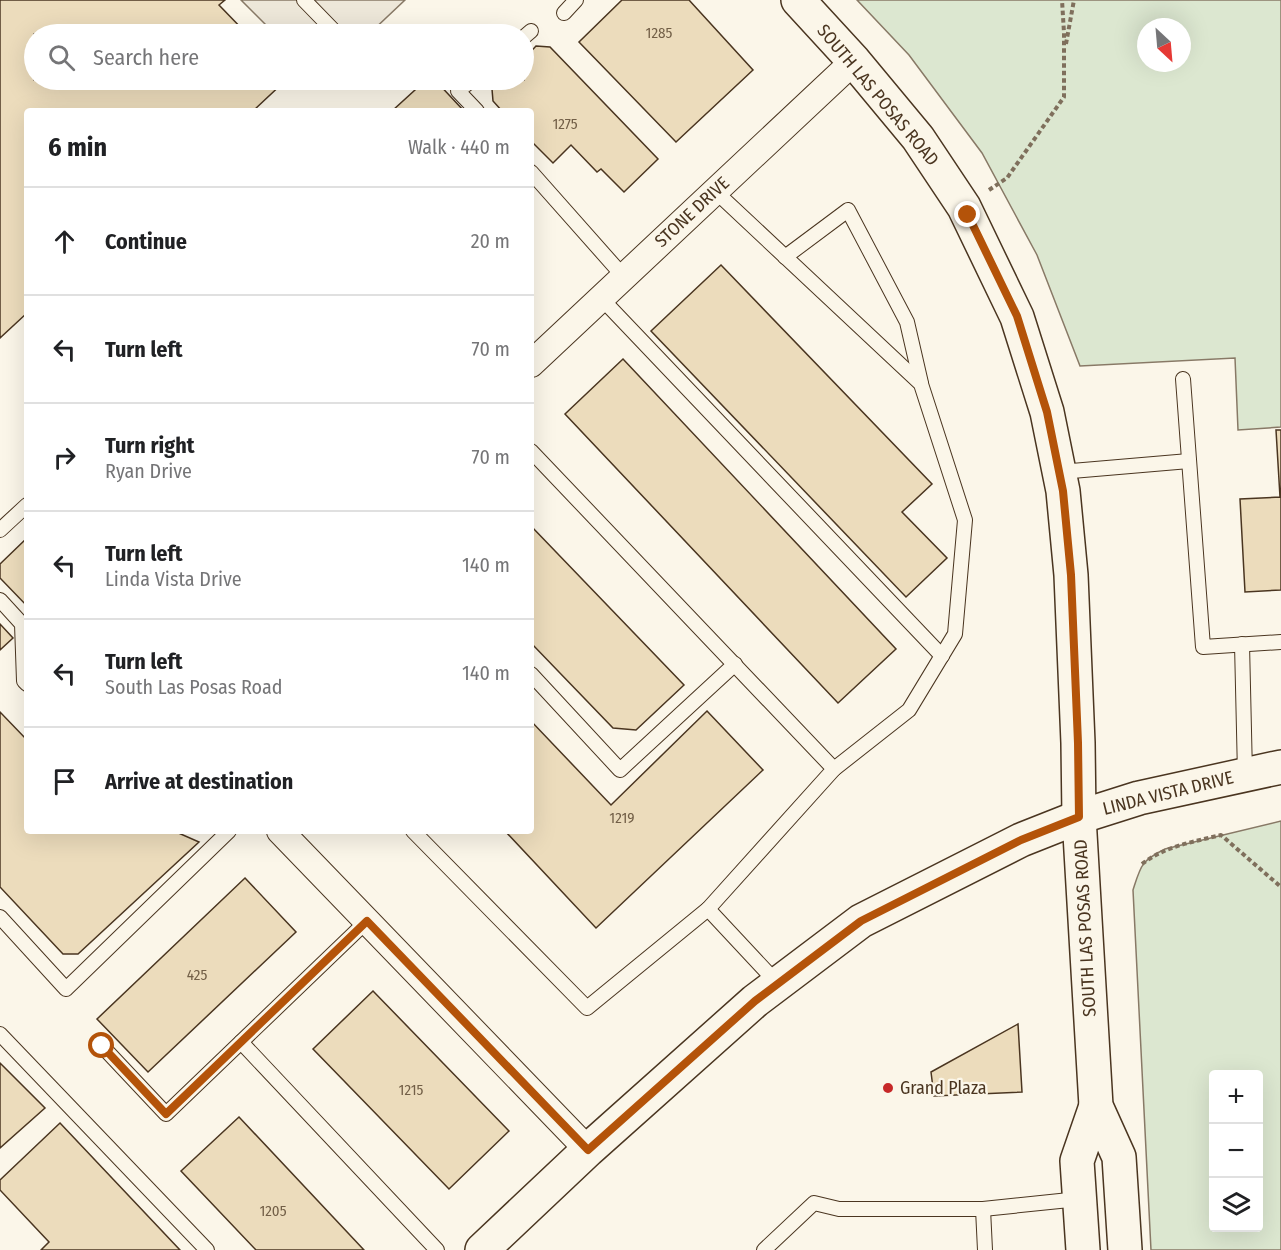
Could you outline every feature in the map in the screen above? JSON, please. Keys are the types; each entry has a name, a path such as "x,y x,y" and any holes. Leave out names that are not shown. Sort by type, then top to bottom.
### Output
{"main road":[{"name":"SOUTH LAS POSAS ROAD","path":"798,0 854,61 918,138 964,207 1017,316 1047,412 1063,491 1071,575 1079,817 1096,1106 1119,1157 1125,1250"},
{"name":"LINDA VISTA DRIVE","path":"482,1250 588,1150 755,1001 861,921 1021,840 1079,817 1139,798 1281,767"},
{"name":"SOUTH LAS POSAS ROAD","path":"1083,1250 1077,1161 1096,1106"}],"street":[{"name":"STONE DRIVE","path":"534,361 854,61"},
{"path":"283,834 588,1150"}],"lane":[{"path":"304,0 327,24"},
{"path":"564,13 576,0"},
{"path":"459,90 474,108"},
{"path":"534,175 624,277"},
{"path":"715,191 921,384"},
{"path":"416,834 587,1008 708,909 834,769 909,710 956,634 965,520 921,384 907,322 848,210 785,257"},
{"path":"601,298 942,656"},
{"path":"1183,379 1203,647 1281,642"},
{"path":"534,454 834,769"},
{"path":"1059,472 1189,461"},
{"path":"0,530 24,508"},
{"path":"0,600 22,624 24,681"},
{"path":"1242,644 1245,775"},
{"path":"534,677 620,770 735,664"},
{"path":"0,917 66,989 226,834"},
{"path":"708,909 778,984"},
{"path":"102,1046 166,1114 367,921"},
{"path":"0,1034 207,1250"},
{"path":"241,1042 437,1250"},
{"path":"764,1250 814,1203 839,1209 983,1209 1079,1199"},
{"path":"983,1209 985,1250"}],"path":[{"path":"964,207 1007,178 1064,97 1062,0"},
{"path":"1064,56 1074,0"},
{"path":"1142,864 1165,849 1221,835 1281,887"}],"green space":[{"path":"857,0 1281,0 1281,427 1238,430 1235,358 1080,366 1037,255 982,153 909,55"},
{"path":"1281,821 1281,1250 1151,1250 1133,890 1143,865 1165,849"}],"shaded area":[{"path":"241,0 405,0 380,24 265,24"}],"building":[{"path":"0,0 225,0 219,5 237,24 24,24 24,90 275,90 256,108 24,108 24,316 0,338"},
{"path":"622,0 689,0 753,70 676,142 579,42"},
{"path":"536,46 550,47 658,159 624,192 601,169 597,172 571,145 553,163 534,144 534,108 499,108 493,101 492,90 534,90 534,48"},
{"path":"415,90 444,90 461,108 395,108"},
{"path":"721,265 932,484 902,512 947,558 906,597 651,331"},
{"path":"623,359 896,649 838,703 565,414"},
{"path":"1276,430 1281,430 1281,590 1245,592 1240,499 1280,497"},
{"path":"534,529 684,685 636,730 613,728 534,646"},
{"path":"24,541 24,603 0,578 0,564"},
{"path":"0,624 13,638 0,650"},
{"path":"707,711 763,770 596,928 508,834 534,834 534,724 611,805"},
{"path":"0,712 24,737 24,834 181,834 199,842 78,954 63,954 0,887"},
{"path":"245,878 296,932 148,1072 97,1019"},
{"path":"373,991 509,1131 449,1189 313,1049"},
{"path":"1018,1024 1022,1092 934,1096 931,1072"},
{"path":"0,1063 45,1108 0,1148"},
{"path":"239,1117 364,1250 256,1250 181,1171"},
{"path":"60,1123 180,1250 41,1250 49,1242 0,1190 0,1180"}],"place":[{"name":"Grand Plaza","path":"888,1088"}],"route":[{"path":"102,1046 166,1114 367,921 588,1150 755,1001 861,921 1021,840 1079,817 1071,575 1063,491 1047,412 1017,316 968,215"}]}
